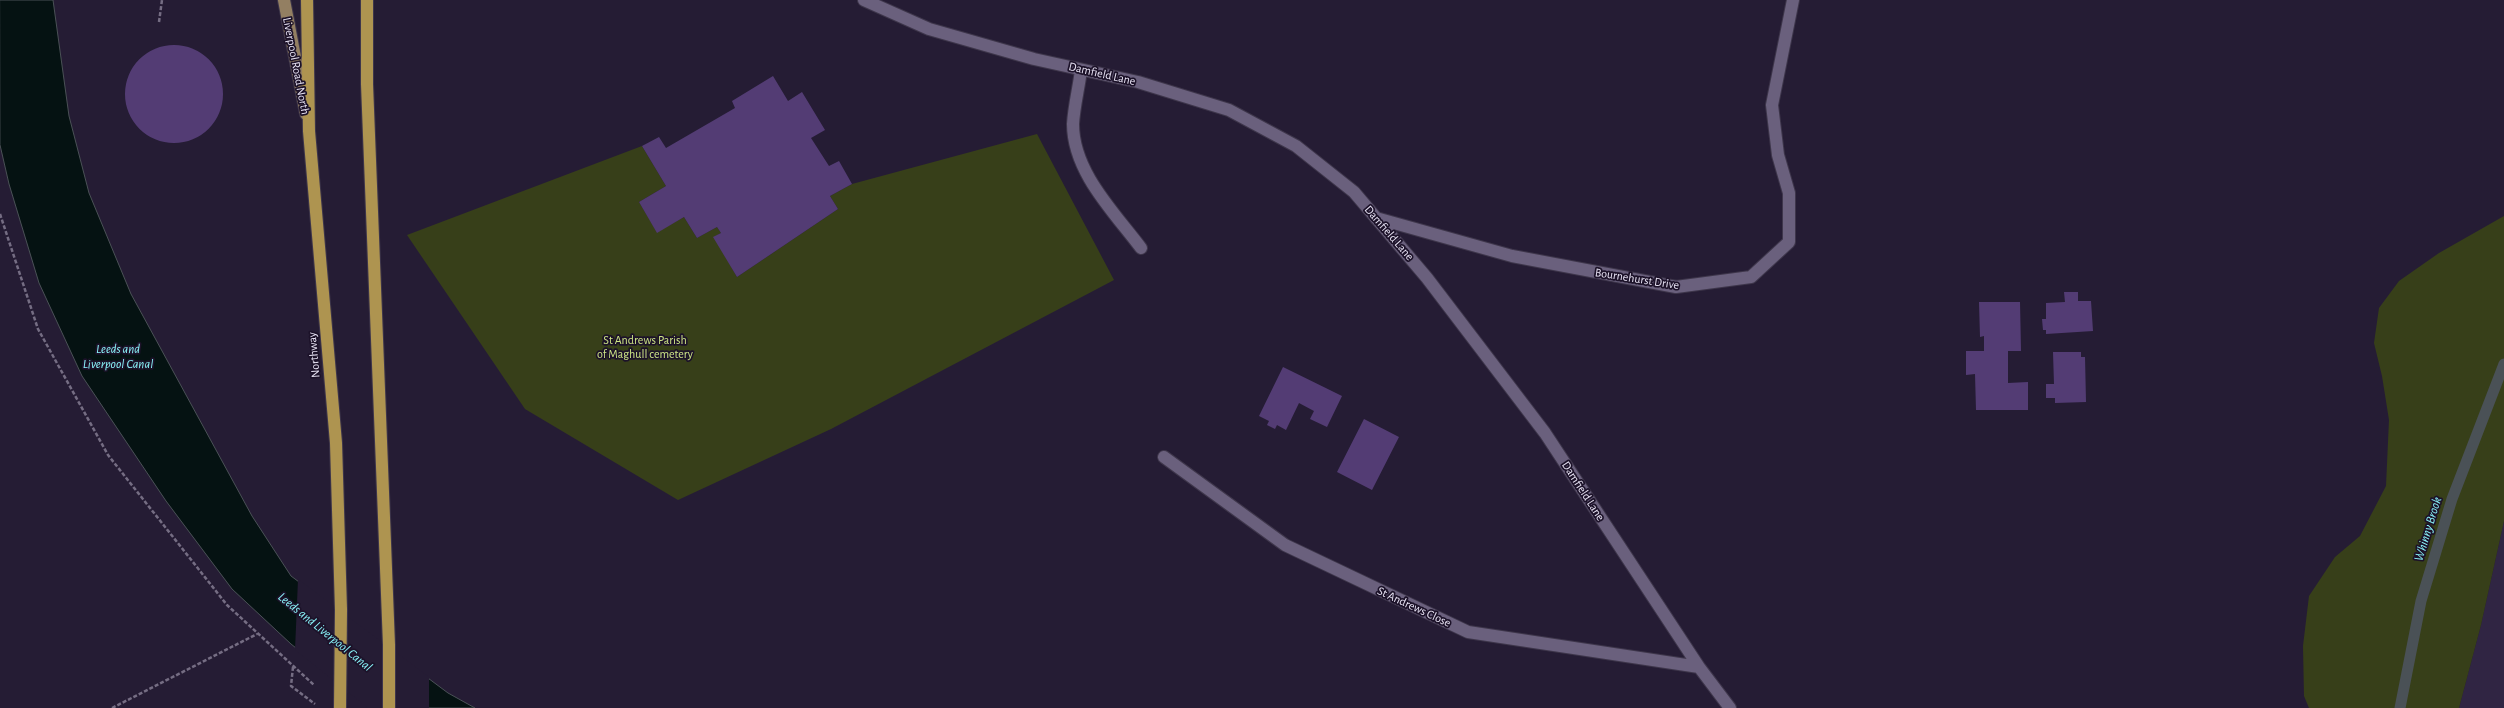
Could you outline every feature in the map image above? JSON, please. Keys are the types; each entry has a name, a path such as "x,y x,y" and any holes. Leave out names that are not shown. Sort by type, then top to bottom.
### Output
{"highway":[{"name":"Northway","path":"306,0 309,131 336,443 341,610 340,708"},
{"path":"367,0 367,84 389,645 389,708"}],"main road":[{"name":"Liverpool Road North","path":"284,0 309,131"}],"street":[{"name":"Damfield Lane","path":"864,0 929,29 1081,70 1138,82 1229,110 1296,146 1354,192 1427,278 1545,433 1699,666 1730,708"},
{"name":"Bournehurst Drive","path":"1376,218 1512,256 1676,287 1751,277 1789,242 1789,193 1778,155 1772,106 1792,0"},
{"path":"1081,70 1073,124 1077,151 1089,178 1141,248"},
{"name":"St Andrews Close","path":"1164,457 1285,546 1468,632 1699,666"}],"path":[{"path":"159,22 162,0"},
{"path":"0,214 38,329 108,455 227,605 293,667 319,689"},
{"path":"112,708 257,634"},
{"path":"293,667 291,686 320,708"}],"shaded area":[{"path":"2504,521 2504,708 2459,708 2481,625"}],"green space":[{"name":"St Andrews Parish of Maghull cemetery","path":"1037,134 1114,280 831,429 678,500 525,409 407,235 642,146 666,186 639,202 657,232 684,217 697,238 717,227 721,233 714,237 737,277 838,209 830,196 852,184"},
{"path":"2504,216 2504,521 2481,625 2459,708 2309,708 2304,696 2303,646 2309,596 2335,557 2360,536 2386,486 2389,420 2382,376 2374,343 2379,308 2399,281 2439,253"}],"water":[{"name":"Leeds and Liverpool Canal","path":"0,0 53,0 69,116 89,193 131,294 252,516 291,576 448,693 475,708 371,708 291,644 232,589 166,501 82,376 39,283 9,184 0,145"}],"pier":[{"path":"298,579 429,677 429,708 368,708 295,650"}],"building":[{"path":"174,45 193,49 209,59 219,75 223,94 219,113 209,129 193,139 174,143 155,139 139,129 129,113 125,94 129,75 139,59 155,49"},
{"path":"773,76 788,101 802,92 825,130 811,138 829,166 839,161 852,184 830,196 838,209 737,277 713,237 721,233 717,227 697,238 684,217 657,233 639,202 666,186 642,146 659,137 666,148 735,108 732,101"},
{"path":"2064,292 2078,292 2078,301 2091,301 2093,331 2046,334 2046,330 2043,330 2042,319 2046,319 2046,303 2065,302"},
{"path":"1979,302 2020,302 2021,351 2008,351 2008,383 2028,382 2028,410 1976,410 1975,374 1966,375 1966,351 1984,351 1984,336 1980,337"},
{"path":"2053,352 2081,352 2081,357 2085,357 2086,402 2055,403 2055,398 2046,398 2046,384 2054,384"},
{"path":"1283,367 1342,396 1327,427 1310,419 1314,411 1299,403 1286,430 1277,425 1275,429 1267,425 1269,421 1259,416"},
{"path":"1364,419 1399,437 1372,490 1337,472"}],"waterway":[{"name":"Whinny Brook","path":"2400,708 2421,601 2452,499 2504,364"}]}
